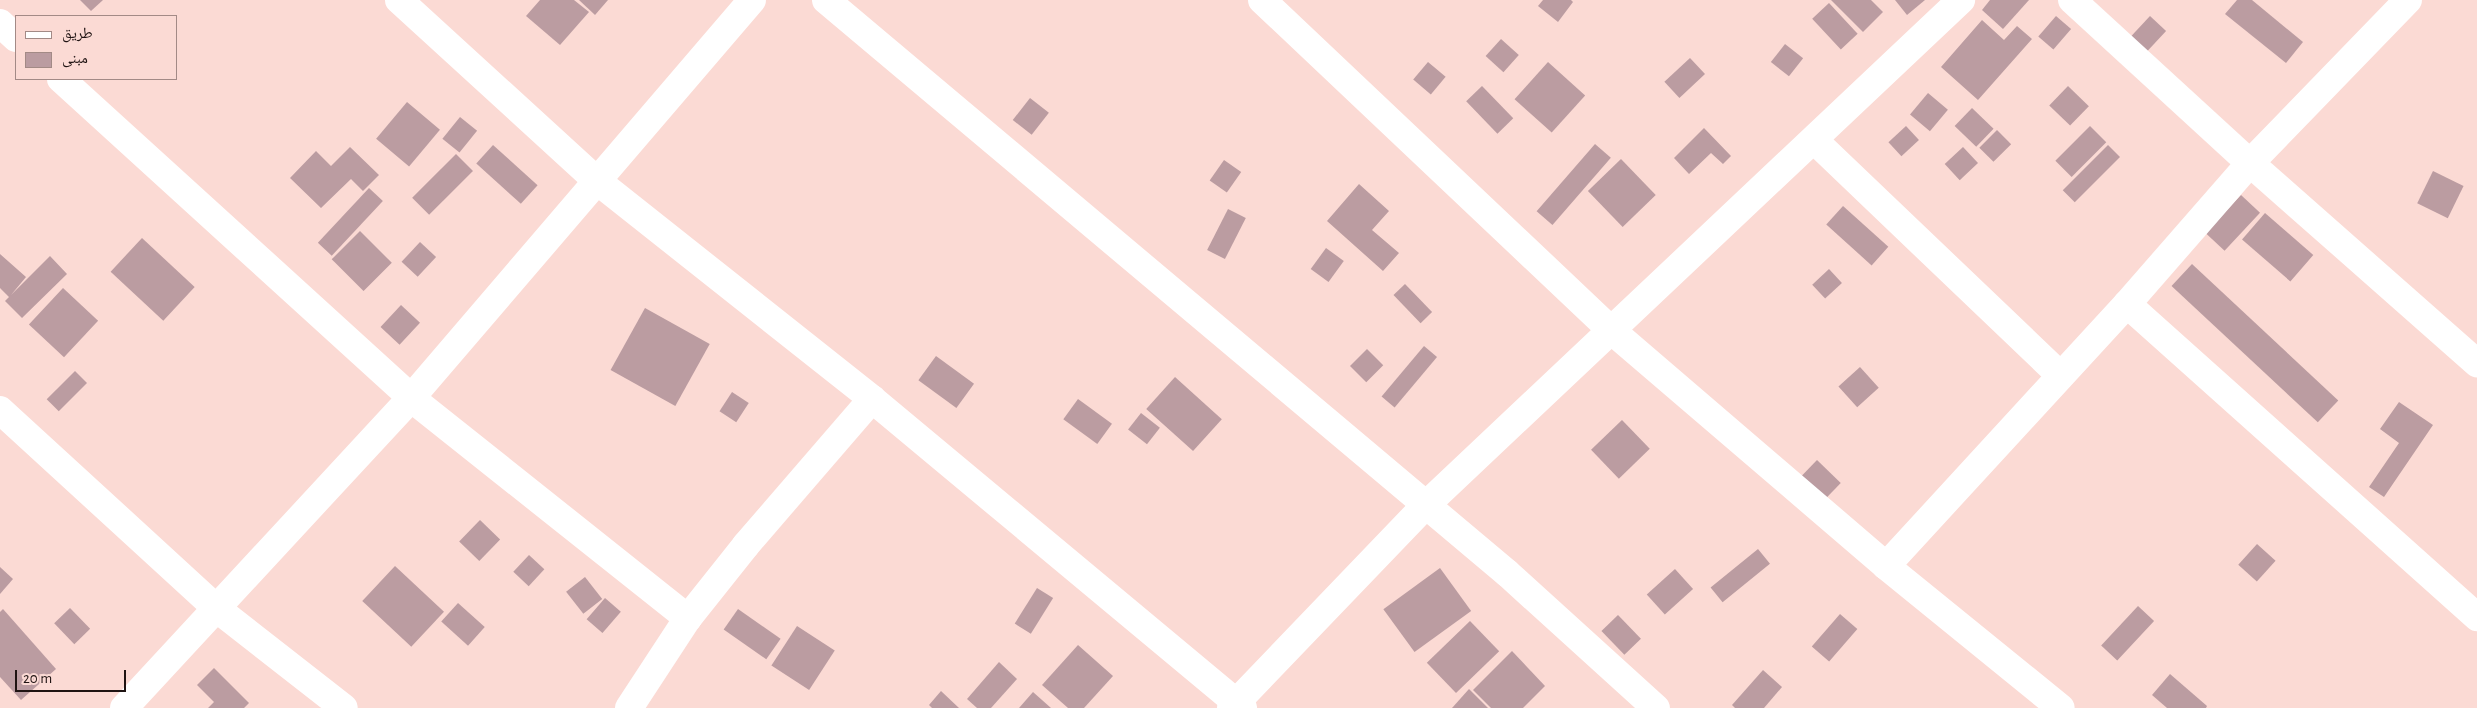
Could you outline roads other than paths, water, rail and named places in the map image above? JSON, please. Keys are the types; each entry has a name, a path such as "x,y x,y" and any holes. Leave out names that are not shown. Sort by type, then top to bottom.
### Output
{"street":[{"path":"399,0 596,180 872,399 1237,706 1426,505 1961,0"},
{"path":"124,708 471,330 596,180 752,0"},
{"path":"826,0 1507,573 1656,708"},
{"path":"1262,0 1611,330 1886,566 2061,708"},
{"path":"2072,0 2250,163 2477,363"},
{"path":"1886,566 2127,304 2250,163 2408,0"},
{"path":"0,24 15,37"},
{"path":"61,80 410,398 688,618"},
{"path":"1814,140 2060,375"},
{"path":"2127,304 2477,617"},
{"path":"629,708 688,618 746,545 872,399"},
{"path":"0,410 216,608 344,708"}]}
